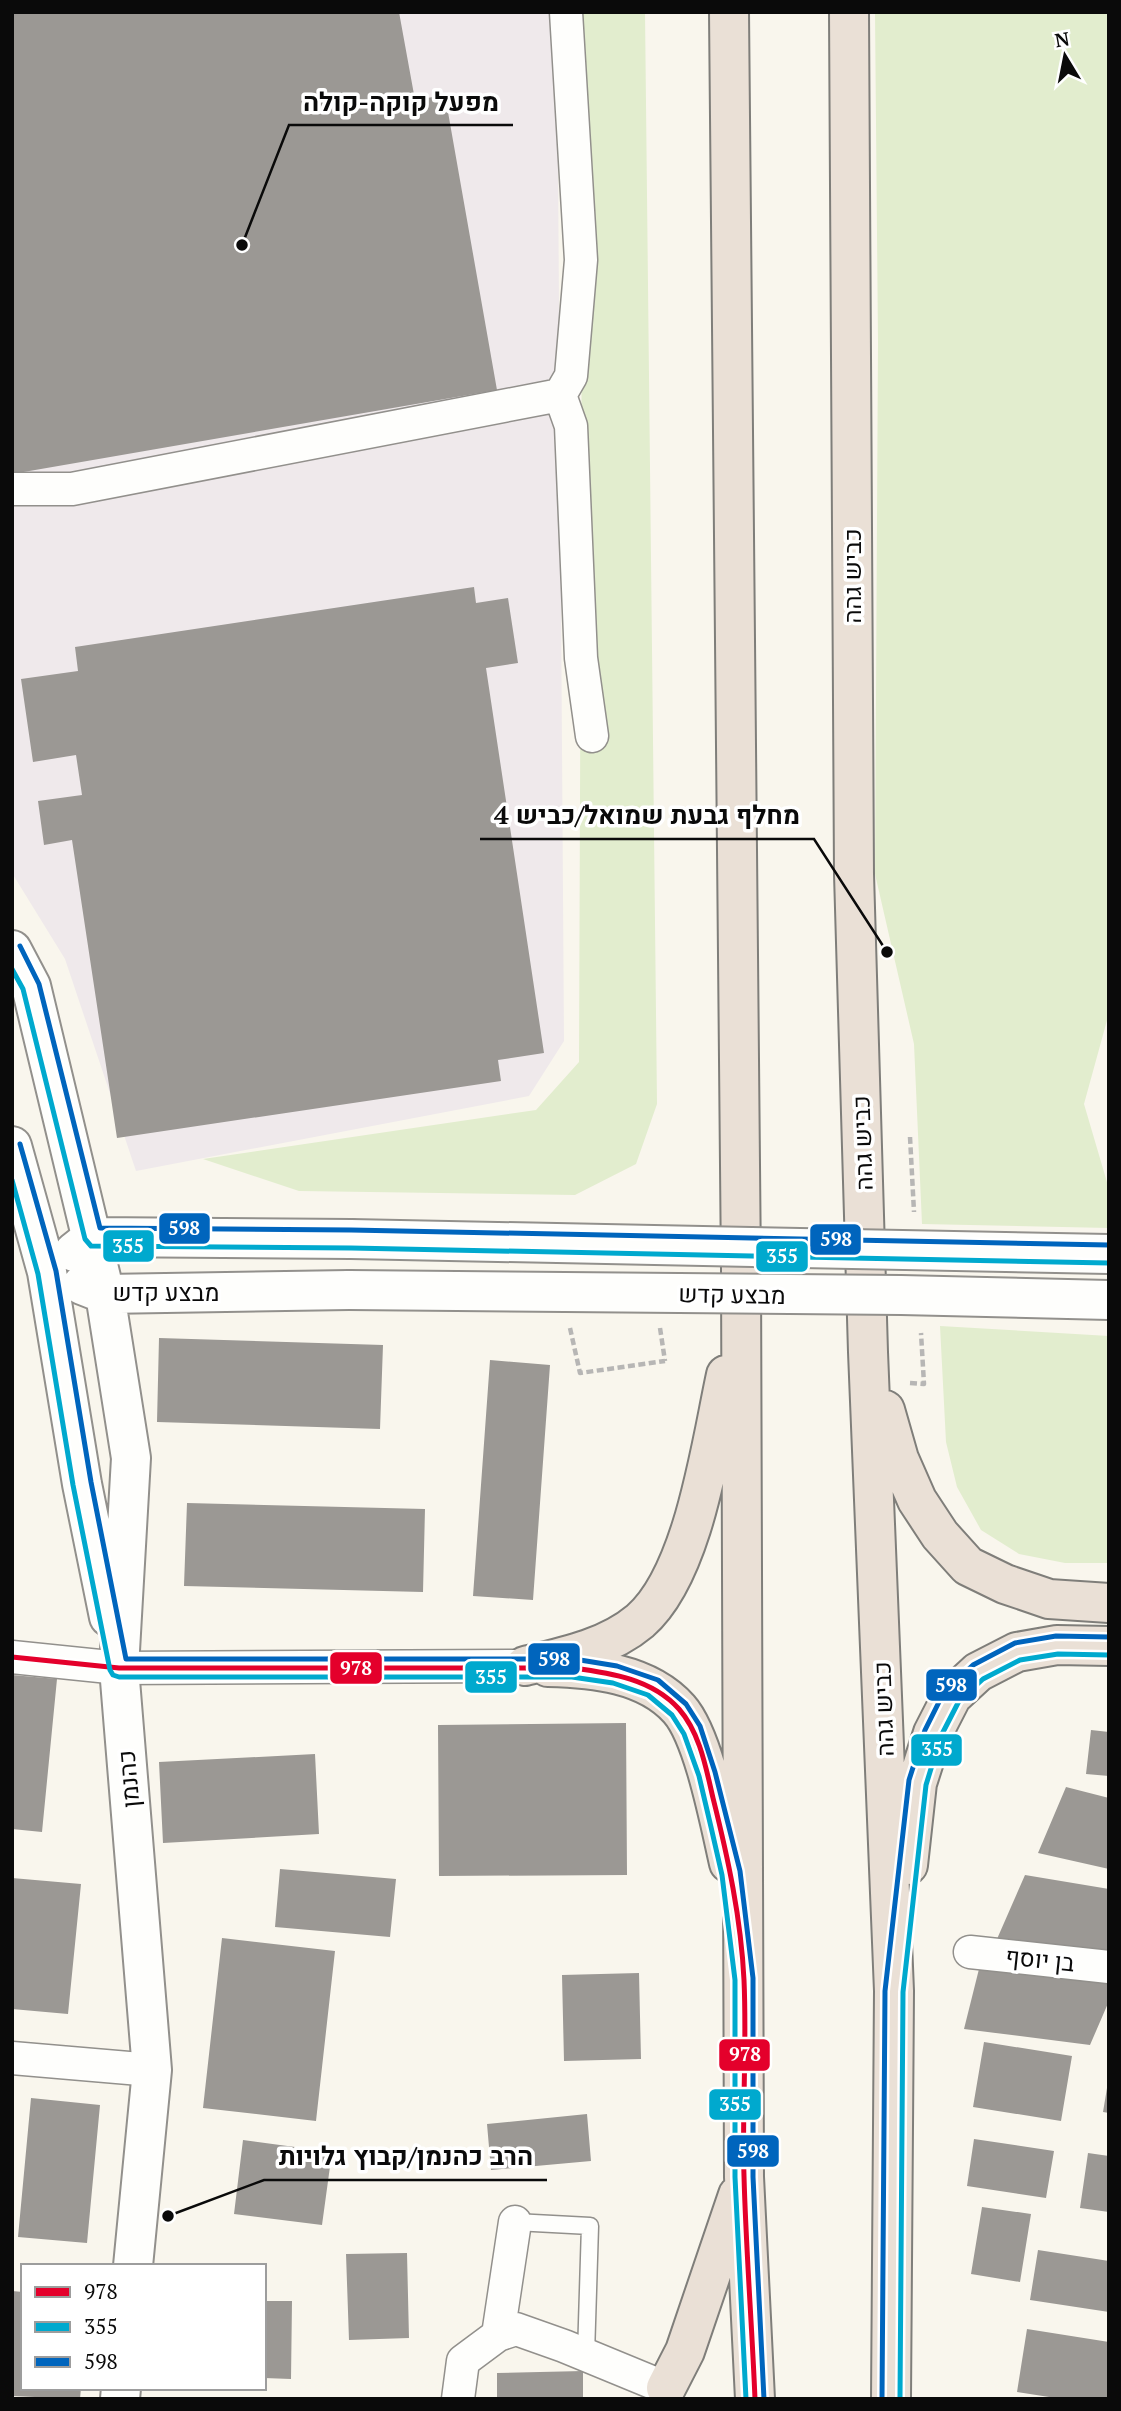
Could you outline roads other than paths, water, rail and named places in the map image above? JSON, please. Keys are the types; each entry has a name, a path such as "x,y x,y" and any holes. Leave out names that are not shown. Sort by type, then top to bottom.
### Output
{"highway":[{"path":"729,12 741,1308 744,2177 755,2399"},
{"name":"כביש גהה","path":"849,12 854,874 869,1352 894,1991 891,2399"},
{"path":"525,1667 571,1655 607,1641 640,1620 658,1598 675,1570 693,1526 741,1308"},
{"path":"869,1352 899,1459 917,1500 940,1535 968,1566 1005,1584 1049,1598 1109,1603"},
{"path":"894,1991 917,1783 933,1732 952,1696 978,1672 1017,1652 1057,1645 1109,1646"},
{"path":"525,1667 573,1668 615,1674 652,1687 679,1709 692,1730 720,1825 731,1873 744,1979"},
{"path":"663,2393 685,2351 744,2177"}],"street":[{"path":"12,489 72,489 560,395 571,376 581,260 566,12"},
{"path":"560,395 571,426 581,658 592,736"},
{"name":"כהנמן","path":"12,950 31,986 93,1237 105,1294 131,1458 119,1668 152,2070 133,2264"},
{"path":"12,1146 47,1272 82,1484 119,1668"},
{"path":"47,1272 93,1237"},
{"name":"מבצע קדש","path":"93,1237 351,1239 1109,1254"},
{"name":"מבצע קדש","path":"47,1272 105,1294 349,1290 901,1295 1109,1300"},
{"path":"12,1657 119,1668 525,1667"},
{"name":"בן יוסף","path":"970,1951 1109,1967"},
{"path":"12,2058 152,2070"},
{"path":"498,2335 515,2222"},
{"path":"458,2399 463,2361 498,2335 516,2329 586,2355 663,2393"}],"lane":[{"path":"515,2222 590,2226 586,2355"}],"place":[{"name":"מפעל קוקה-קולה","path":"242,245"},
{"name":"מחלף גבעת שמואל/כביש 4","path":"887,952"},
{"name":"הרב כהנמן/קבוץ גלויות","path":"168,2216"}]}
